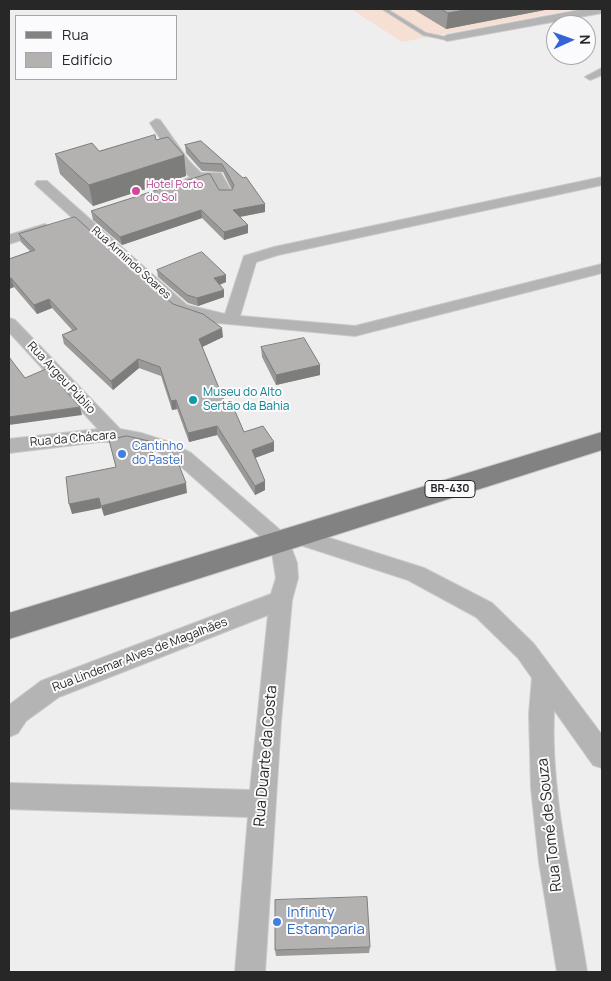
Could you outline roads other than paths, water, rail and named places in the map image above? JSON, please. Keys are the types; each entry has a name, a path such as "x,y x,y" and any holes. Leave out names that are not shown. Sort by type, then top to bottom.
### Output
{"main road":[{"name":"BR-430","path":"9,626 602,441"}],"street":[{"path":"447,38 566,12 601,9"},
{"path":"602,71 590,77 602,81"},
{"path":"156,122 184,164 199,179"},
{"path":"171,187 216,176 226,194"},
{"path":"231,320 250,259 274,251 602,181"},
{"name":"Rua Armindo Soares","path":"42,184 181,308 208,317 355,331 602,268"},
{"path":"9,240 98,211"},
{"name":"Rua Argeu Públio","path":"9,323 113,433"},
{"name":"Rua da Chácara","path":"9,446 113,433 145,438 173,450 289,539"},
{"path":"289,539 416,574 484,610 526,651 602,756"},
{"name":"Rua Duarte da Costa","path":"250,972 261,804 281,600 287,578 286,563 289,539"},
{"name":"Rua Lindemar Alves de Magalhães","path":"9,725 17,713 50,689 281,600"},
{"name":"Rua Tomé de Souza","path":"544,677 540,717 544,788 551,859 572,972"},
{"path":"9,796 261,804"}],"lane":[{"path":"384,9 424,34 447,38"}],"place":[{"name":"Hotel Porto do Sol","path":"136,191"},
{"name":"Museu do Alto Sertão da Bahia","path":"193,400"},
{"name":"Cantinho do Pastel","path":"122,454"},
{"name":"Infinity Estamparia","path":"277,922"}]}
